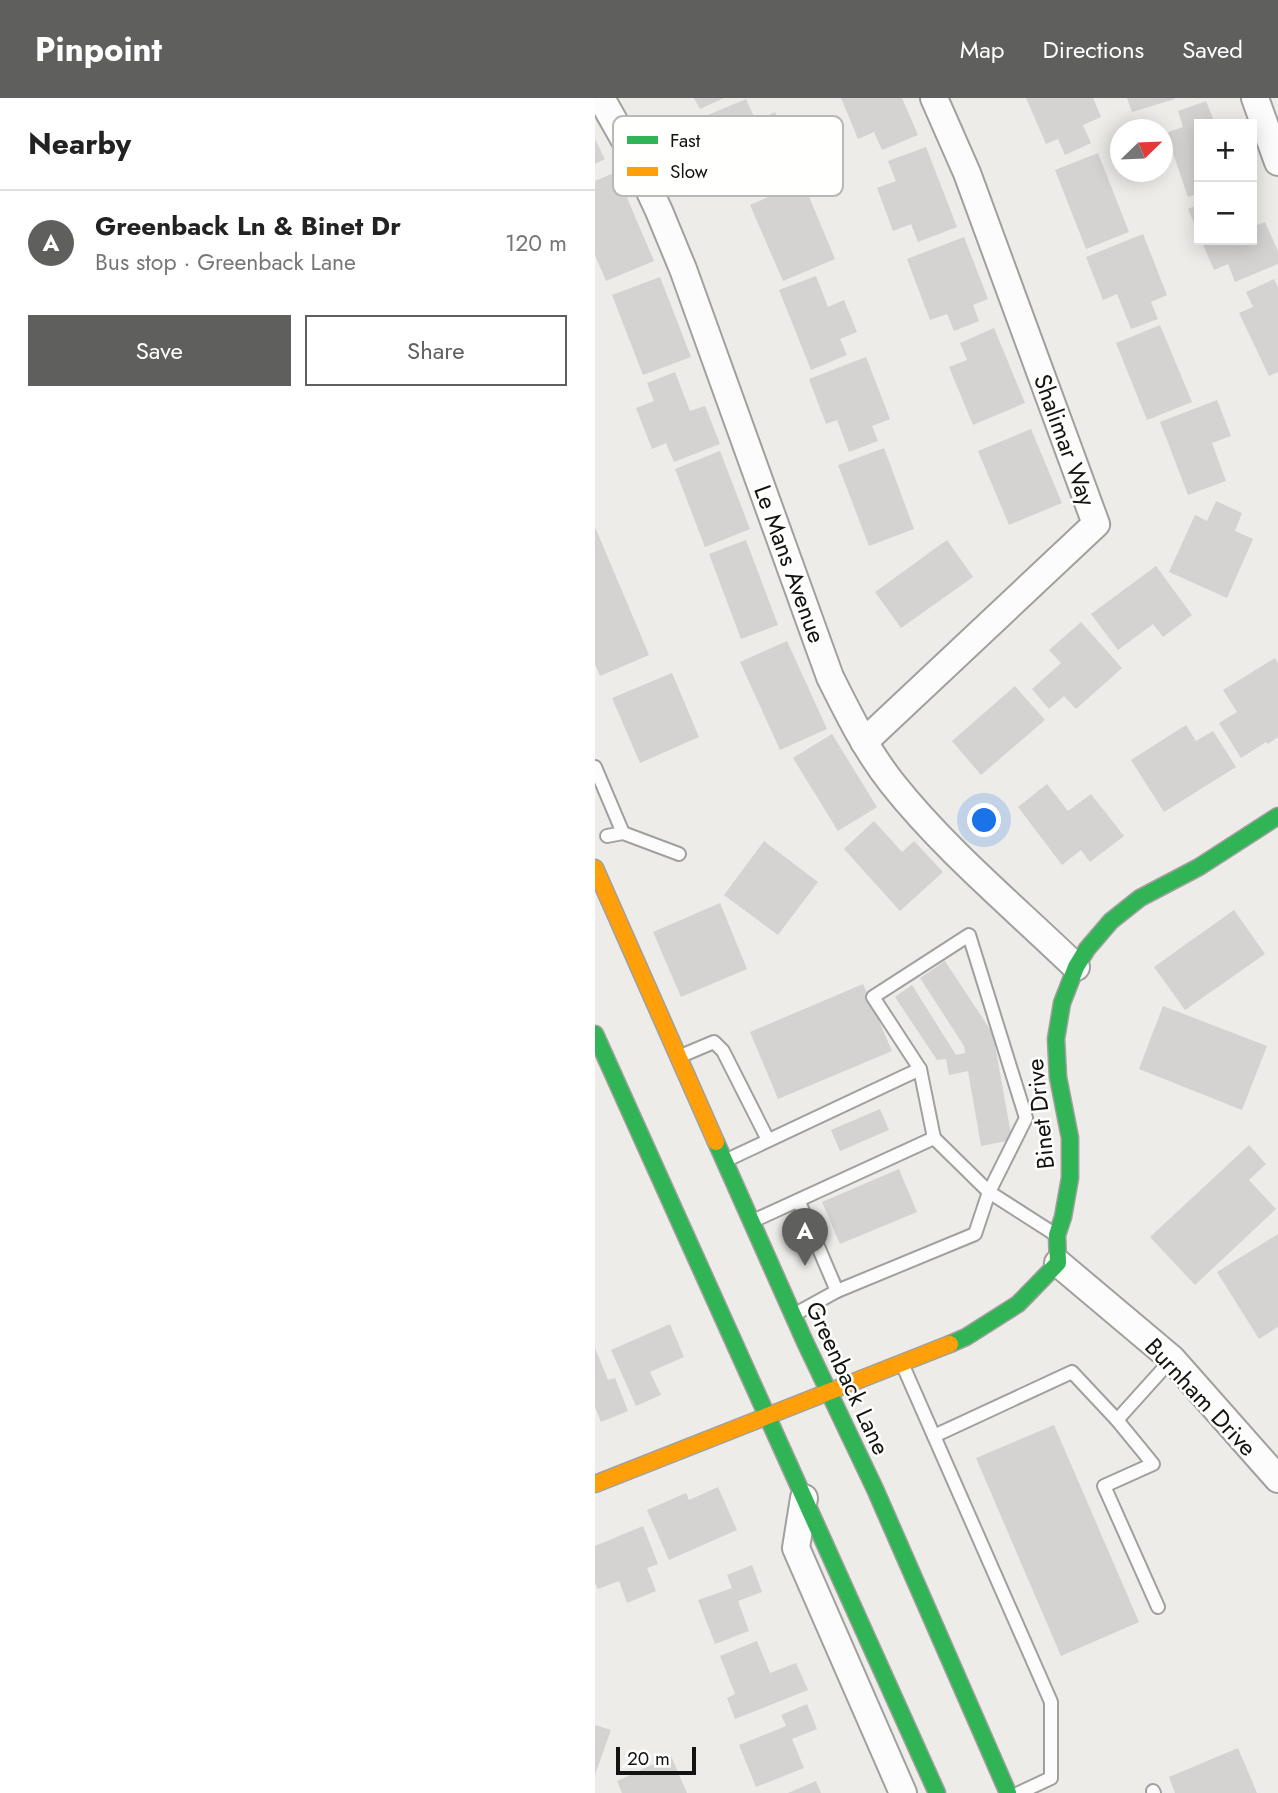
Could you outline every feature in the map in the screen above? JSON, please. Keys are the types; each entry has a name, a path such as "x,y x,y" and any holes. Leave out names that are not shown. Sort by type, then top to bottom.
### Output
{"main road":[{"name":"Binet Drive","path":"1058,1263 1057,1235 1070,1178 1070,1138 1058,1077 1056,1039 1062,1003 1076,967 1087,949 1111,921 1140,898 1199,867 1278,816"},
{"name":"Greenback Lane","path":"595,868 793,1315 875,1489 1008,1793"},
{"path":"595,1034 937,1793"},
{"path":"595,1484 966,1337 1018,1304 1058,1263"}],"street":[{"name":"Le Mans Avenue","path":"601,98 613,119"},
{"name":"Shalimar Way","path":"864,742 1096,524 967,173 934,98"},
{"path":"1255,98 1278,162"},
{"name":"Le Mans Avenue","path":"652,196 683,269 830,677 864,742 890,780 923,820 1076,967"},
{"name":"Burnham Drive","path":"1058,1263 1172,1359 1278,1479"},
{"path":"804,1497 796,1548 903,1793"}],"lane":[{"path":"595,768 623,833"},
{"path":"607,836 623,833 679,854"},
{"path":"793,1315 837,1291 975,1234 989,1192 1026,1118 969,935 873,997 920,1069 934,1138 989,1192 1057,1235"},
{"path":"678,1057 714,1042 723,1051 768,1140"},
{"path":"725,1161 920,1069"},
{"path":"752,1221 799,1202 934,1138"},
{"path":"799,1202 837,1291"},
{"path":"1117,1420 1172,1359"},
{"path":"903,1364 1051,1702 1051,1778 1019,1793"},
{"path":"934,1436 1072,1372 1153,1464 1104,1486 1159,1607"}],"building":[{"path":"694,98 724,98 700,109"},
{"path":"841,98 902,98 918,135 882,150 874,132 858,139"},
{"path":"1026,98 1093,98 1101,117 1083,125 1091,143 1065,155 1058,139 1046,144"},
{"path":"1127,98 1174,98 1175,99 1132,112"},
{"path":"746,99 754,116 708,116"},
{"path":"1206,101 1213,119 1194,119 1194,195 1188,197 1173,153 1173,131 1183,127 1178,111"},
{"path":"595,139 605,159 595,164"},
{"path":"926,147 957,227 918,242 911,224 893,231 877,188 896,181 888,161"},
{"path":"1098,153 1129,232 1086,249 1055,170"},
{"path":"613,173 613,196 626,196 654,261 606,281 595,255 595,181"},
{"path":"771,196 809,196 835,259 783,281 750,205"},
{"path":"1194,206 1194,223 1188,209"},
{"path":"1265,222 1278,251 1278,264 1235,282 1228,264 1214,270 1203,245 1257,245 1257,225"},
{"path":"1143,234 1167,295 1151,302 1158,319 1131,329 1117,294 1103,300 1086,257"},
{"path":"964,237 988,299 973,305 979,321 954,331 947,314 930,320 907,259"},
{"path":"816,276 828,307 844,300 857,332 840,339 847,355 811,370 779,290"},
{"path":"660,277 691,357 643,375 612,295"},
{"path":"1274,279 1278,287 1278,372 1269,376 1239,313 1253,307 1246,292"},
{"path":"1160,325 1192,402 1147,420 1116,343"},
{"path":"994,328 1025,403 973,425 949,367 967,360 960,343"},
{"path":"866,357 890,419 872,426 878,441 849,452 837,420 826,424 809,379"},
{"path":"675,372 690,411 705,406 720,444 674,462 666,443 652,449 636,408 654,401 647,383"},
{"path":"1217,400 1231,436 1212,443 1226,481 1188,495 1160,422"},
{"path":"1031,429 1062,503 1009,525 978,451"},
{"path":"884,448 914,529 869,546 838,465"},
{"path":"720,451 750,529 705,547 675,469"},
{"path":"1216,501 1242,513 1235,531 1253,539 1227,598 1169,572 1195,515 1207,521"},
{"path":"595,527 649,655 600,676 595,664"},
{"path":"746,540 778,625 741,639 709,554"},
{"path":"947,540 973,577 901,628 875,592"},
{"path":"1156,566 1192,615 1163,637 1153,624 1118,650 1091,614"},
{"path":"1081,622 1122,668 1076,709 1064,696 1049,709 1032,689 1061,663 1049,650"},
{"path":"787,641 827,729 780,750 740,662"},
{"path":"1275,658 1278,663 1278,737 1241,758 1219,723 1237,712 1223,690"},
{"path":"672,673 699,737 640,763 612,698"},
{"path":"1015,686 1045,720 981,775 952,741"},
{"path":"1186,725 1196,741 1213,731 1236,767 1164,812 1131,760"},
{"path":"832,734 877,807 838,831 793,758"},
{"path":"1047,784 1068,811 1091,794 1124,836 1090,862 1081,850 1062,865 1018,807"},
{"path":"874,821 902,852 914,841 943,872 900,911 844,849"},
{"path":"764,841 818,882 778,935 724,895"},
{"path":"720,903 747,969 681,997 653,932"},
{"path":"1234,910 1265,954 1185,1010 1154,967"},
{"path":"945,961 993,1034 1012,1140 981,1146 968,1071 949,1075 946,1059 937,1060 895,997 912,985 956,1055 965,1053 964,1046 920,978"},
{"path":"863,984 892,1051 778,1099 750,1032"},
{"path":"1163,1006 1267,1046 1242,1110 1139,1069"},
{"path":"880,1109 889,1130 840,1151 831,1130"},
{"path":"1249,1145 1266,1164 1249,1180 1276,1209 1195,1285 1150,1237"},
{"path":"899,1169 917,1212 840,1244 822,1202"},
{"path":"1278,1234 1278,1327 1259,1339 1217,1272"},
{"path":"670,1324 684,1357 650,1372 661,1395 636,1406 611,1350"},
{"path":"595,1348 608,1380 615,1378 628,1411 601,1422 595,1407"},
{"path":"1054,1425 1139,1622 1061,1656 976,1458"},
{"path":"718,1487 737,1530 669,1560 647,1510 686,1493 689,1500"},
{"path":"643,1526 658,1564 647,1568 656,1591 627,1603 619,1581 598,1589 595,1583 595,1546"},
{"path":"752,1565 762,1592 738,1601 749,1631 715,1644 698,1600 732,1588 727,1575"},
{"path":"757,1641 770,1673 796,1663 808,1690 735,1719 727,1698 735,1694 720,1656"},
{"path":"807,1704 817,1729 792,1739 804,1768 756,1787 739,1745 786,1726 781,1715"},
{"path":"595,1725 611,1730 595,1775"},
{"path":"1238,1748 1257,1793 1175,1793 1169,1777"},
{"path":"671,1756 687,1793 622,1793 617,1781"},
{"path":"816,1781 821,1793 788,1793"}],"traffic: fast":[{"path":"950,1344 1018,1304 1058,1263 1057,1235 1070,1178 1070,1138 1058,1077 1056,1039 1062,1003 1076,967 1087,949 1111,921 1140,898 1199,867 1278,816"},
{"path":"595,1034 937,1793"},
{"path":"716,1142 805,1342 875,1489 1008,1793"}],"traffic: slow":[{"path":"595,868 716,1142"},
{"path":"595,1484 950,1344"}],"place":[{"name":"Greenback Ln & Binet Dr","path":"805,1266"}]}
